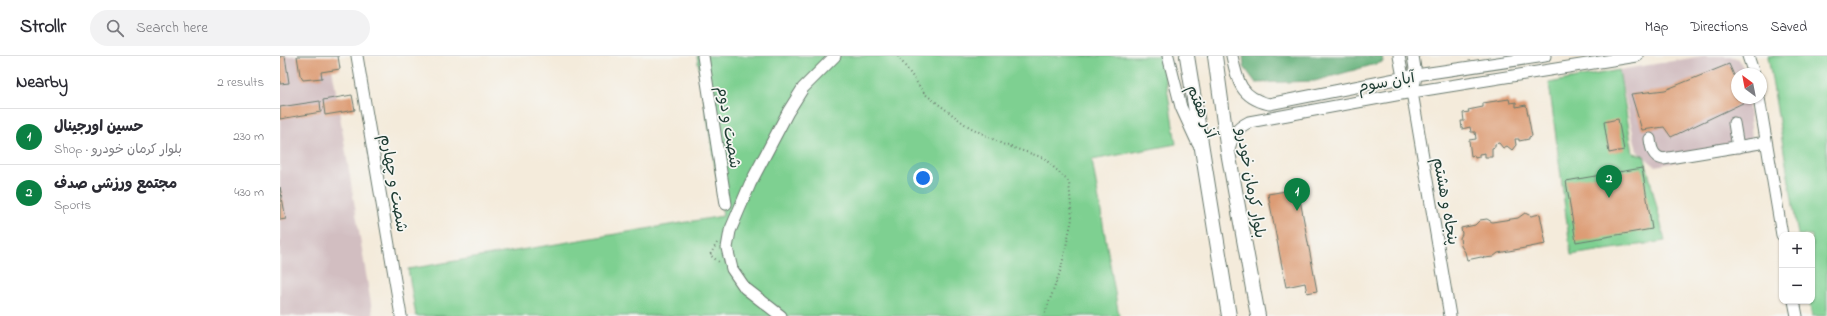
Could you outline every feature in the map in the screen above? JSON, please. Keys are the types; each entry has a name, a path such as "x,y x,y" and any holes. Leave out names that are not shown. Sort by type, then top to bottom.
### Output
{"main road":[{"path":"1187,56 1229,316"},
{"name":"بلوار کرمان خودرو","path":"1215,56 1228,152 1258,316"}],"street":[{"name":"شصت و چهارم","path":"357,56 401,316"},
{"name":"شصت و دوم","path":"703,56 726,204"},
{"path":"781,316 745,288 732,269 727,248 730,231 750,184 788,112 803,88 835,56"},
{"name":"آذر هفتم","path":"1168,56 1181,107 1204,154"},
{"name":"آبان سوم","path":"1232,56 1240,87 1253,99 1269,104 1403,77 1545,56"},
{"name":"پنجاه و هشتم","path":"1399,56 1403,77 1412,92 1450,316"},
{"name":"پنجاه و هشتم","path":"1412,92 1416,75 1413,56"},
{"name":"آبان سوم","path":"1228,152 1233,136 1238,127 1249,122 1412,92 1637,56"},
{"path":"1748,56 1752,68"},
{"path":"1760,104 1781,232"},
{"path":"1734,123 1738,147"},
{"path":"1650,139 1653,152 1656,156 1663,159 1766,142"},
{"path":"1795,304 1797,316"}],"path":[{"path":"898,56 925,94 966,126 1002,144 1044,158 1069,182 1072,219 1061,269 1044,316"},
{"path":"719,238 710,255 722,264"}],"shaded area":[{"path":"280,56 330,56 373,316 280,316"},
{"path":"1703,56 1730,56 1739,59 1743,68 1731,68 1731,104 1749,104 1753,148 1655,166 1637,151 1619,70"}],"green space":[{"path":"697,56 1162,56 1176,144 1092,160 1119,316 416,316 408,269 723,216"},
{"path":"1243,56 1382,56 1383,62 1315,81 1256,83 1244,67"},
{"path":"1768,56 1827,56 1827,316 1812,316 1810,304 1815,304 1815,232 1797,232"},
{"path":"1619,70 1633,153 1644,155 1665,241 1571,255 1549,83"}],"building":[{"path":"280,56 285,56 289,83 280,84"},
{"path":"297,56 338,56 340,69 321,72 322,78 303,80 300,75"},
{"path":"1729,64 1731,68 1731,104 1741,104 1671,137 1664,127 1642,130 1631,94 1665,90"},
{"path":"352,95 355,110 325,115 323,100"},
{"path":"1509,99 1510,103 1516,102 1516,107 1526,105 1532,136 1529,137 1529,139 1519,141 1519,139 1515,139 1516,145 1512,150 1507,146 1503,148 1499,143 1495,144 1495,147 1492,148 1492,157 1485,157 1485,153 1479,154 1479,157 1475,158 1474,155 1471,156 1469,140 1476,139 1475,132 1471,132 1470,127 1462,129 1461,121 1464,121 1463,113 1469,112 1468,110 1483,107 1483,103"},
{"path":"320,101 321,112 280,119 280,107"},
{"path":"1618,119 1624,150 1609,153 1604,122"},
{"path":"1642,168 1652,229 1576,242 1566,181"},
{"path":"280,187 286,219 280,220"},
{"path":"1298,189 1317,291 1307,293 1305,283 1286,287 1268,194"},
{"path":"1525,213 1531,216 1540,214 1546,244 1498,253 1493,257 1481,257 1467,260 1465,252 1461,246 1461,228 1475,225 1480,220 1487,219 1492,222 1518,218"}],"place":[{"name":"مجتمع ورزشی صدف","path":"1609,198"},
{"name":"حسین اورجینال","path":"1297,211"}]}
